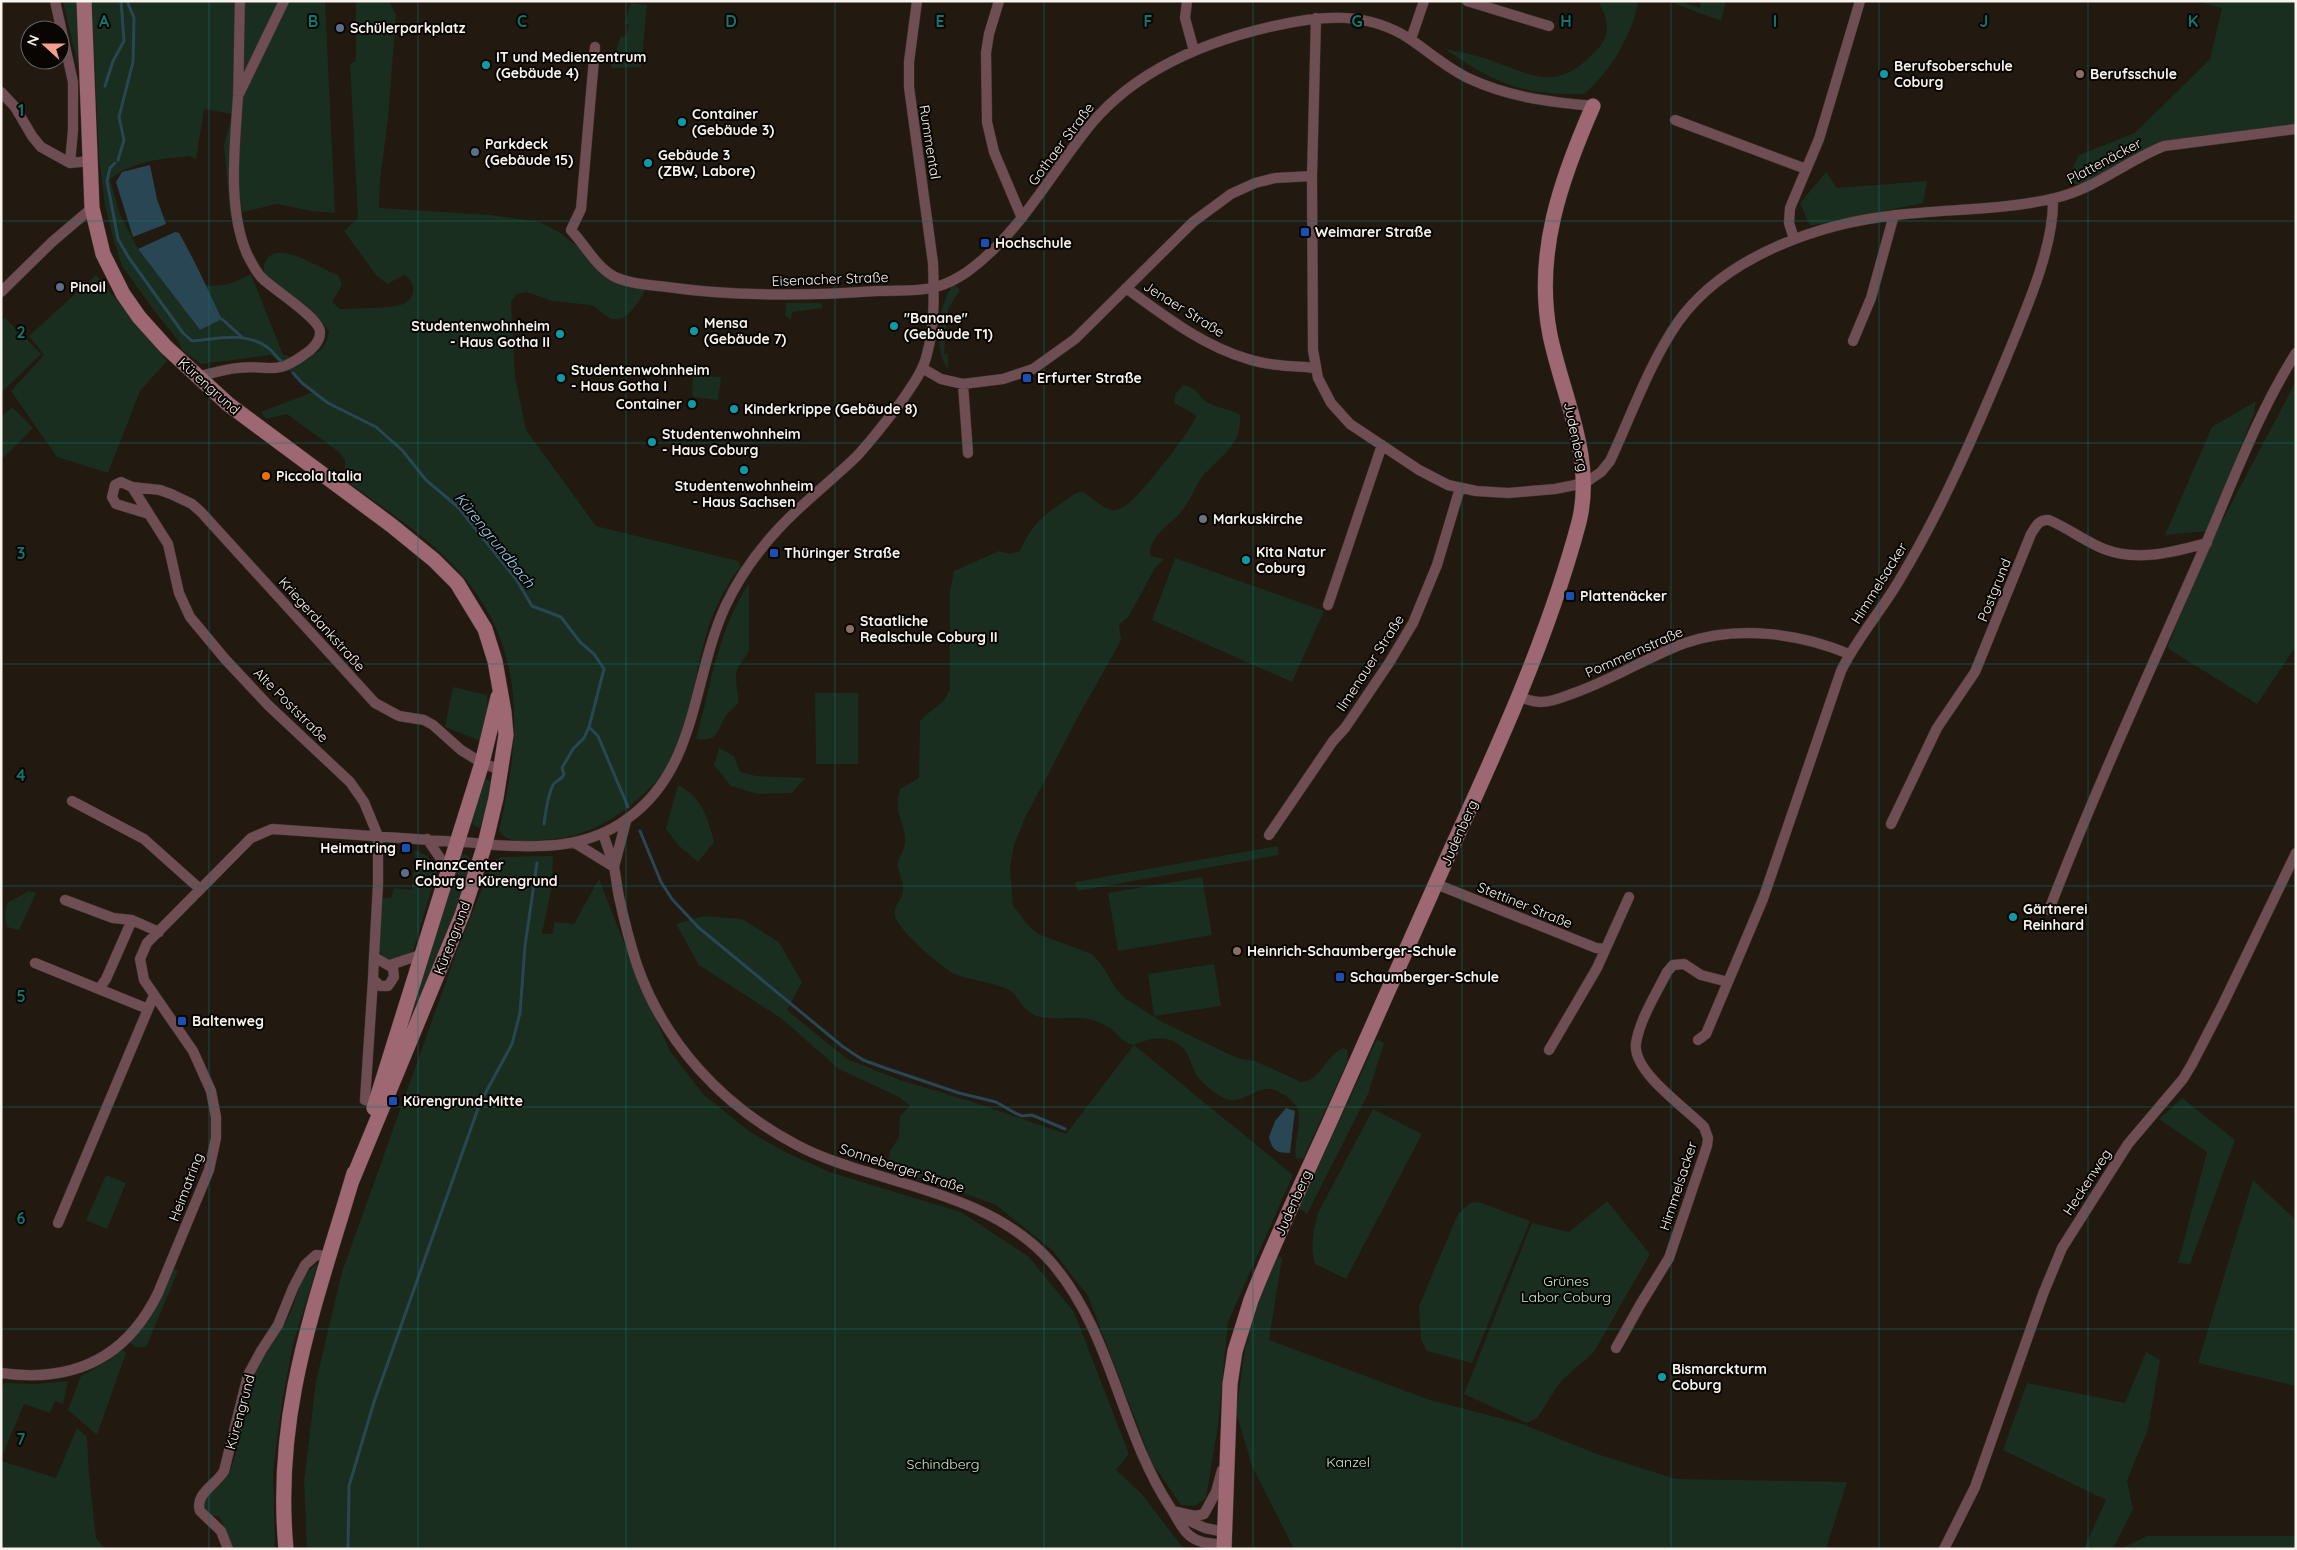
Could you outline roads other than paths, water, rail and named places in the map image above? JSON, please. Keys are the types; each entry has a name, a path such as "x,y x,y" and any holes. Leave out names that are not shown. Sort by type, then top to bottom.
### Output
{"main road":[{"name":"Kürengrund","path":"84,1 92,208 103,254 123,294 139,317 197,377 262,431 391,525 434,560 457,583 485,629 499,681 506,736 501,770 485,844 462,915 380,1103"},
{"name":"Judenberg","path":"1224,1542 1230,1384 1235,1351 1251,1300 1519,697 1558,591 1579,520 1585,483 1573,413 1562,382 1550,332 1546,292 1546,252 1549,232 1570,157 1593,106"},
{"name":"Kürengrund","path":"286,1549 284,1461 287,1428 296,1374 328,1256 380,1103 423,954 482,763 497,706 499,681"}],"street":[{"path":"55,1 73,82 73,130 70,163"},
{"path":"197,377 236,368 270,369 290,366 309,352 318,341 320,333 318,324 310,316 260,276 246,252 241,234 234,179 240,1"},
{"path":"238,97 284,1"},
{"name":"Rummental","path":"917,1 909,62 910,109 919,153 933,263 934,288"},
{"path":"999,1 989,34 986,52 987,122 994,152 1022,218"},
{"path":"1187,1 1185,18 1194,51"},
{"path":"1410,39 1424,1"},
{"path":"1467,1 1549,26"},
{"path":"1794,239 1788,215 1819,139 1860,1"},
{"name":"Gothaer Straße","path":"934,288 968,271 992,250 1022,218 1082,135 1103,110 1144,78 1194,51 1239,35 1316,18 1348,16 1364,19 1379,23 1410,39 1455,72 1486,86 1528,99 1593,106"},
{"path":"1316,18 1312,176 1312,350 1316,368 1331,403 1350,424 1419,470 1460,488 1476,492 1508,493 1555,489 1585,483"},
{"name":"Eisenacher Straße","path":"595,47 581,209 571,230 598,264 615,276 643,284 727,294 828,294 934,288"},
{"path":"1,92 15,107 32,136 41,147 70,163 90,161"},
{"path":"1675,120 1806,169"},
{"name":"Plattenäcker","path":"1585,483 1601,472 1610,461 1657,357 1689,308 1727,275 1766,251 1794,239 1894,215 2053,199 2089,187 2145,154 2164,146 2296,129"},
{"path":"922,368 941,379 963,384 1003,379 1033,369 1075,339 1194,222 1231,194 1255,183 1275,178 1312,176"},
{"name":"Himmelsacker","path":"1698,1040 1706,1034 1763,899 1830,696 1849,654 1900,580 1961,464 2020,326 2047,249 2053,217 2053,199"},
{"path":"1,292 57,237 92,208"},
{"path":"1853,340 1871,298 1894,215"},
{"path":"485,844 557,846 575,843 599,835 626,821 656,793 680,754 716,629 729,601 764,544 857,456 890,417 922,368 930,342 934,288"},
{"name":"Jenaer Straße","path":"1126,288 1185,329 1247,359 1271,364 1316,368"},
{"path":"2049,910 2086,814 2268,400 2296,353"},
{"path":"963,384 968,454"},
{"path":"1328,605 1382,445"},
{"name":"Kriegerdankstraße","path":"148,514 116,504 112,497 115,485 121,482 132,487 160,490 192,504 224,536 375,703 399,716 424,720 433,725 461,750 482,763 501,770"},
{"name":"Alte Poststraße","path":"132,487 168,544 179,593 190,617 224,659 350,782 364,802 378,836 378,884 365,1100 380,1103"},
{"name":"Ilmenauer Straße","path":"1269,836 1333,741 1345,728 1384,671 1413,623 1437,566 1460,488"},
{"name":"Postgrund","path":"1890,824 1937,728 1975,672 2031,534 2037,524 2043,520 2049,520 2104,549 2139,556 2170,553 2206,543"},
{"name":"Pommernstraße","path":"1519,697 1540,702 1553,701 1684,644 1725,634 1766,633 1817,642 1849,654"},
{"path":"72,801 144,839 200,889"},
{"name":"Sonneberger Straße","path":"614,867 626,821"},
{"name":"Heimatring","path":"1,1373 21,1376 67,1372 102,1357 124,1340 133,1331 153,1303 206,1178 216,1138 216,1117 211,1091 193,1051 144,980 140,959 147,943 251,838 272,829 427,839 458,842 471,846 485,844"},
{"name":"Sonneberger Straße","path":"599,835 614,867 628,937 650,995 676,1043 724,1095 765,1127 812,1153 931,1191 965,1204 991,1217 1029,1241 1052,1264 1076,1296 1110,1371 1131,1429 1151,1474 1184,1531 1201,1549"},
{"path":"427,839 448,871"},
{"path":"575,843 614,867"},
{"name":"Heckenweg","path":"1944,1549 1975,1487 2043,1294 2062,1248 2128,1144 2183,1079 2192,1064 2296,852"},
{"name":"Stettiner Straße","path":"1436,884 1596,948 1606,950"},
{"path":"1549,1050 1597,968 1629,897"},
{"path":"65,900 113,918 132,920 159,932"},
{"path":"99,989 106,979 132,920"},
{"path":"390,965 423,954"},
{"path":"373,979 380,986 388,986 394,973 390,965 374,956"},
{"path":"35,963 148,1009"},
{"name":"Himmelsacker","path":"1616,1348 1669,1258 1707,1146 1708,1138 1704,1127 1645,1072 1636,1051 1641,1028 1667,972 1675,963 1684,964 1701,975 1728,982"},
{"path":"58,1223 154,995"},
{"name":"Kürengrund","path":"228,1549 221,1531 200,1511 199,1502 204,1493 220,1480 224,1471 248,1375 278,1325 297,1280 310,1258 316,1255 328,1256"},
{"path":"1173,1511 1195,1516 1204,1514 1216,1492 1229,1445"},
{"name":"Sonneberger Straße","path":"1173,1511 1193,1524 1214,1531 1224,1542"},
{"path":"1184,1531 1202,1542 1224,1542"}],"water":[{"path":"150,165 157,199 166,224 133,237 116,182 122,172"},
{"path":"175,232 179,233 185,244 222,319 200,330 138,249"},
{"path":"1286,1108 1295,1111 1290,1153 1275,1150 1269,1137 1275,1121"}],"waterway":[{"path":"105,86 113,61 124,41 121,1"},
{"name":"Kürengrundbach","path":"118,160 124,140 119,117 133,62 134,18 127,1"},
{"name":"Kürengrundbach","path":"115,163 110,168 107,181 118,239 129,258 183,333 192,341 230,337 249,339 267,347 281,361"},
{"name":"Kürengrundbach","path":"222,319 243,338"},
{"name":"Kürengrundbach","path":"293,373 302,383 328,403 376,427 402,450 426,480 458,507 516,579 532,606 561,617 580,642 594,654 604,669 589,727 584,738 573,749 562,768 563,776 553,785 548,799 544,824"},
{"path":"589,727 598,736 628,807"},
{"path":"640,831 661,882 672,899 698,927 842,1046 863,1060 959,1093 996,1102 1022,1116 1032,1115 1065,1129"},
{"path":"348,1549 349,1486 374,1402 480,1103 512,1044 520,1013 525,946 537,863"}],"place":[{"name":"Schülerparkplatz","path":"340,28"},
{"name":"IT und Medienzentrum (Gebäude 4)","path":"486,65"},
{"name":"Berufsoberschule Coburg","path":"1884,74"},
{"name":"Berufsschule","path":"2080,74"},
{"name":"Container (Gebäude 3)","path":"682,122"},
{"name":"Parkdeck (Gebäude 15)","path":"475,152"},
{"name":"Gebäude 3 (ZBW, Labore)","path":"648,163"},
{"name":"Weimarer Straße","path":"1305,232"},
{"name":"Hochschule","path":"985,243"},
{"name":"Pinoil","path":"60,287"},
{"name":"\"Banane\" (Gebäude T1)","path":"894,326"},
{"name":"Mensa (Gebäude 7)","path":"694,331"},
{"name":"Studentenwohnheim - Haus Gotha II","path":"560,334"},
{"name":"Studentenwohnheim - Haus Gotha I","path":"561,378"},
{"name":"Erfurter Straße","path":"1027,378"},
{"name":"Container","path":"692,404"},
{"name":"Kinderkrippe (Gebäude 8)","path":"734,409"},
{"name":"Studentenwohnheim - Haus Coburg","path":"652,442"},
{"name":"Studentenwohnheim - Haus Sachsen","path":"744,470"},
{"name":"Piccola Italia","path":"266,476"},
{"name":"Markuskirche","path":"1203,519"},
{"name":"Thüringer Straße","path":"774,553"},
{"name":"Kita Natur Coburg","path":"1246,560"},
{"name":"Plattenäcker","path":"1570,596"},
{"name":"Staatliche Realschule Coburg II","path":"850,629"},
{"name":"Heimatring","path":"406,848"},
{"name":"FinanzCenter Coburg - Kürengrund","path":"405,873"},
{"name":"Gärtnerei Reinhard","path":"2013,917"},
{"name":"Heinrich-Schaumberger-Schule","path":"1237,951"},
{"name":"Schaumberger-Schule","path":"1340,977"},
{"name":"Baltenweg","path":"182,1021"},
{"name":"Kürengrund-Mitte","path":"393,1101"},
{"name":"Bismarckturm Coburg","path":"1662,1377"}],"park label":[{"name":"Grünes Labor Coburg","path":"1566,1289"},
{"name":"Kanzel","path":"1348,1462"},
{"name":"Schindberg","path":"943,1464"}]}
